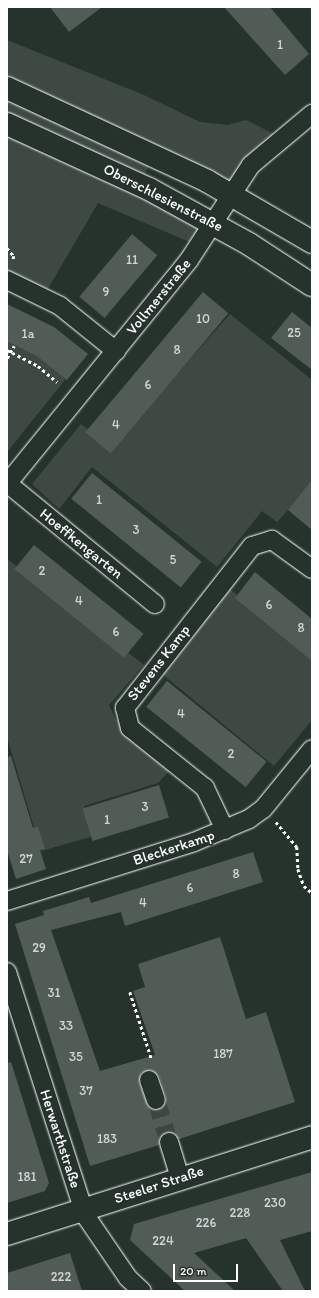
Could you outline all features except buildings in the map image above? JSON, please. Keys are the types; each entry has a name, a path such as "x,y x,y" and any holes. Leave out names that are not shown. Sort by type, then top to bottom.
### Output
{"main road":[{"path":"7,88 230,194 312,242"},
{"name":"Oberschlesienstraße","path":"7,124 149,189 212,222 312,286"},
{"name":"Steeler Straße","path":"7,1234 312,1137"}],"street":[{"name":"Vollmerstraße","path":"7,484 196,251 212,222 251,165 312,114"},
{"path":"7,280 60,306 116,351"},
{"name":"Hoeffkengarten","path":"7,484 155,604"},
{"name":"Stevens Kamp","path":"225,830 205,788 130,728 124,708 252,546 272,540 312,569"},
{"name":"Bleckerkamp","path":"7,901 225,830 263,809 312,749"},
{"name":"Herwarthstraße","path":"7,972 83,1210 129,1285 142,1291"},
{"path":"149,1080 156,1100"},
{"path":"169,1142 180,1179"}],"path":[{"path":"7,358 12,352 14,346"},
{"path":"7,350 57,382"},
{"path":"263,809 292,838 298,847 298,869 304,886 312,893"}],"shaded area":[{"path":"7,40 144,95 200,122 228,125 246,120 282,138 230,193 7,87"},
{"path":"7,89 153,157 139,187 7,125"},
{"path":"7,126 211,223 199,246 98,203 42,299 7,283"},
{"path":"230,314 312,380 312,489 309,487 277,522 262,511 217,567 92,467 59,509 32,484 81,424 111,448"},
{"path":"7,335 69,375 7,452"},
{"path":"7,559 144,665 109,705 115,718 171,769 158,783 84,806 94,836 41,851 7,737"},
{"path":"230,589 312,658 312,720 274,766 161,673"}],"tunnel":[{"path":"156,1100 169,1142"}]}
